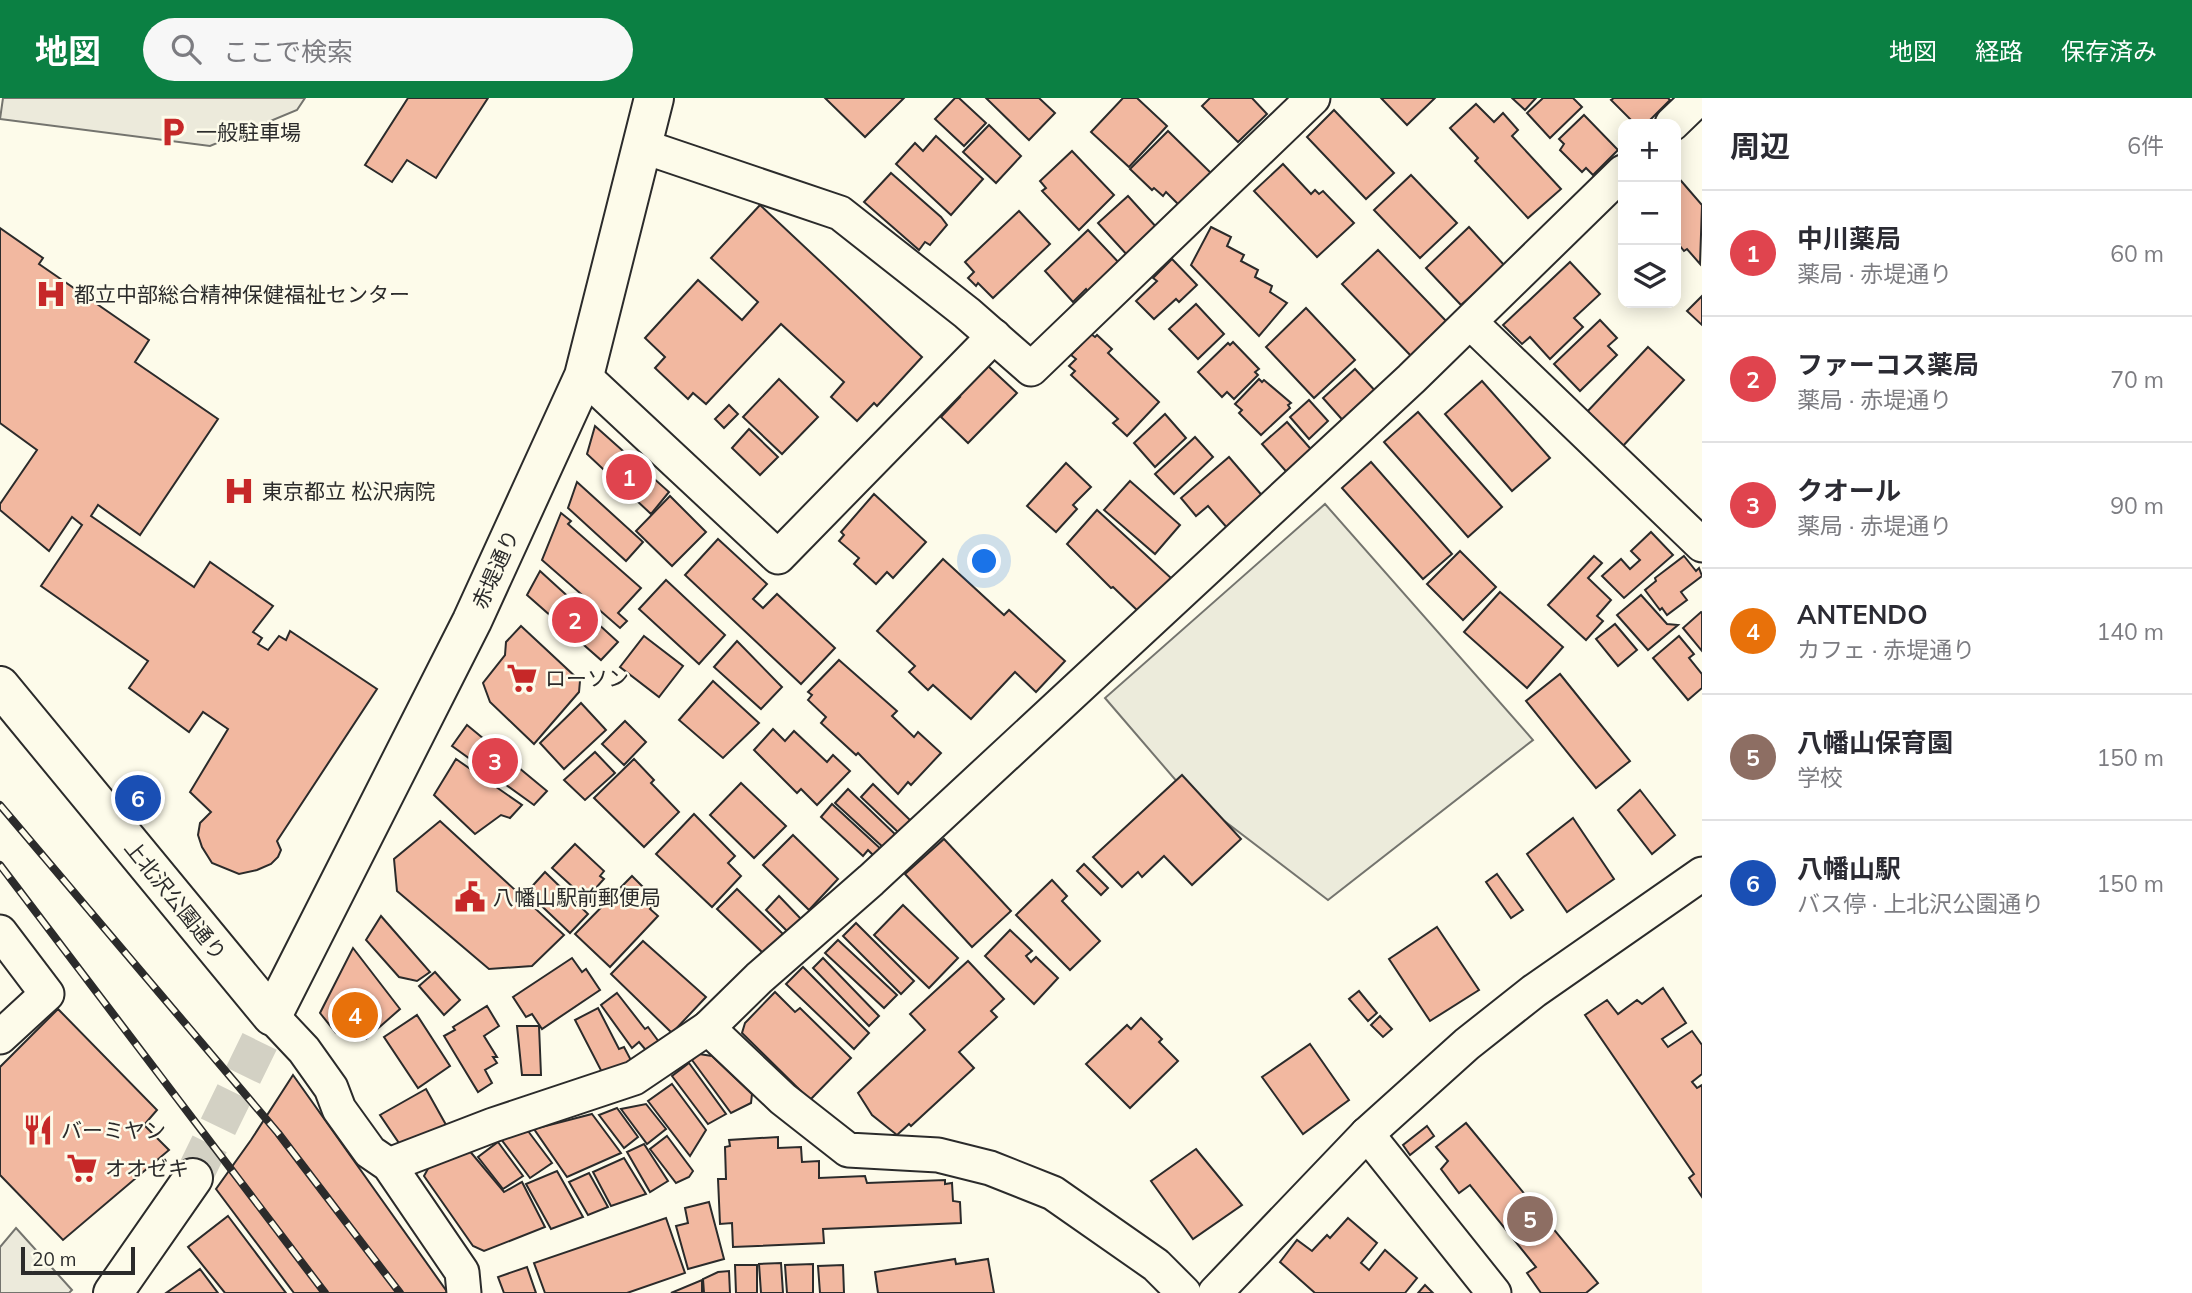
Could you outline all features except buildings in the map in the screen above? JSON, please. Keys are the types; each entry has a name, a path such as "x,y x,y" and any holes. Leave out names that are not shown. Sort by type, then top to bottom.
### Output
{"street":[{"name":"赤堤通り","path":"272,1016 472,621 584,376 654,98"},
{"path":"642,146 840,213 1031,369 1313,98"},
{"path":"1677,119 1699,98"},
{"path":"389,1165 493,1125 634,1078 708,1028 759,978 942,815 1412,379 1618,177"},
{"path":"1469,322 1702,545"},
{"path":"584,376 778,557 995,337"},
{"name":"上北沢公園通り","path":"0,686 272,1016"},
{"path":"1215,1293 1367,1134 1467,1044 1534,991 1702,874"},
{"path":"0,932 47,994 0,1037"},
{"path":"272,1016 304,1050 325,1078 340,1109 370,1152 389,1165 462,1272 464,1293"},
{"path":"708,1028 783,1099 848,1150 938,1155 990,1168 1054,1193 1156,1265 1184,1293"},
{"path":"1367,1134 1494,1293"},
{"path":"113,1293 193,1178"}],"shaded area":[{"name":"一般駐車場","path":"3,98 305,98 297,110 210,146 0,119"},
{"path":"1325,504 1533,740 1328,900 1185,791 1105,698"},
{"path":"16,1228 72,1290 69,1293 0,1293 0,1247"}],"tunnel":[{"path":"193,1178 272,1016"}],"railway":[{"path":"0,805 278,1133 400,1293"},
{"path":"0,865 325,1293"}],"place":[{"name":"一般駐車場","path":"173,132"},
{"name":"都立中部総合精神保健福祉センター","path":"51,294"},
{"name":"中川薬局","path":"629,477"},
{"name":"東京都立 松沢病院","path":"239,491"},
{"name":"ファーコス薬局","path":"575,620"},
{"name":"ローソン","path":"522,678"},
{"name":"クオール","path":"495,761"},
{"name":"八幡山駅","path":"138,798"},
{"name":"八幡山駅前郵便局","path":"470,897"},
{"name":"ANTENDO","path":"355,1015"},
{"name":"バーミヤン","path":"38,1130"},
{"name":"オオゼキ","path":"82,1168"},
{"name":"八幡山保育園","path":"1530,1219"}]}
